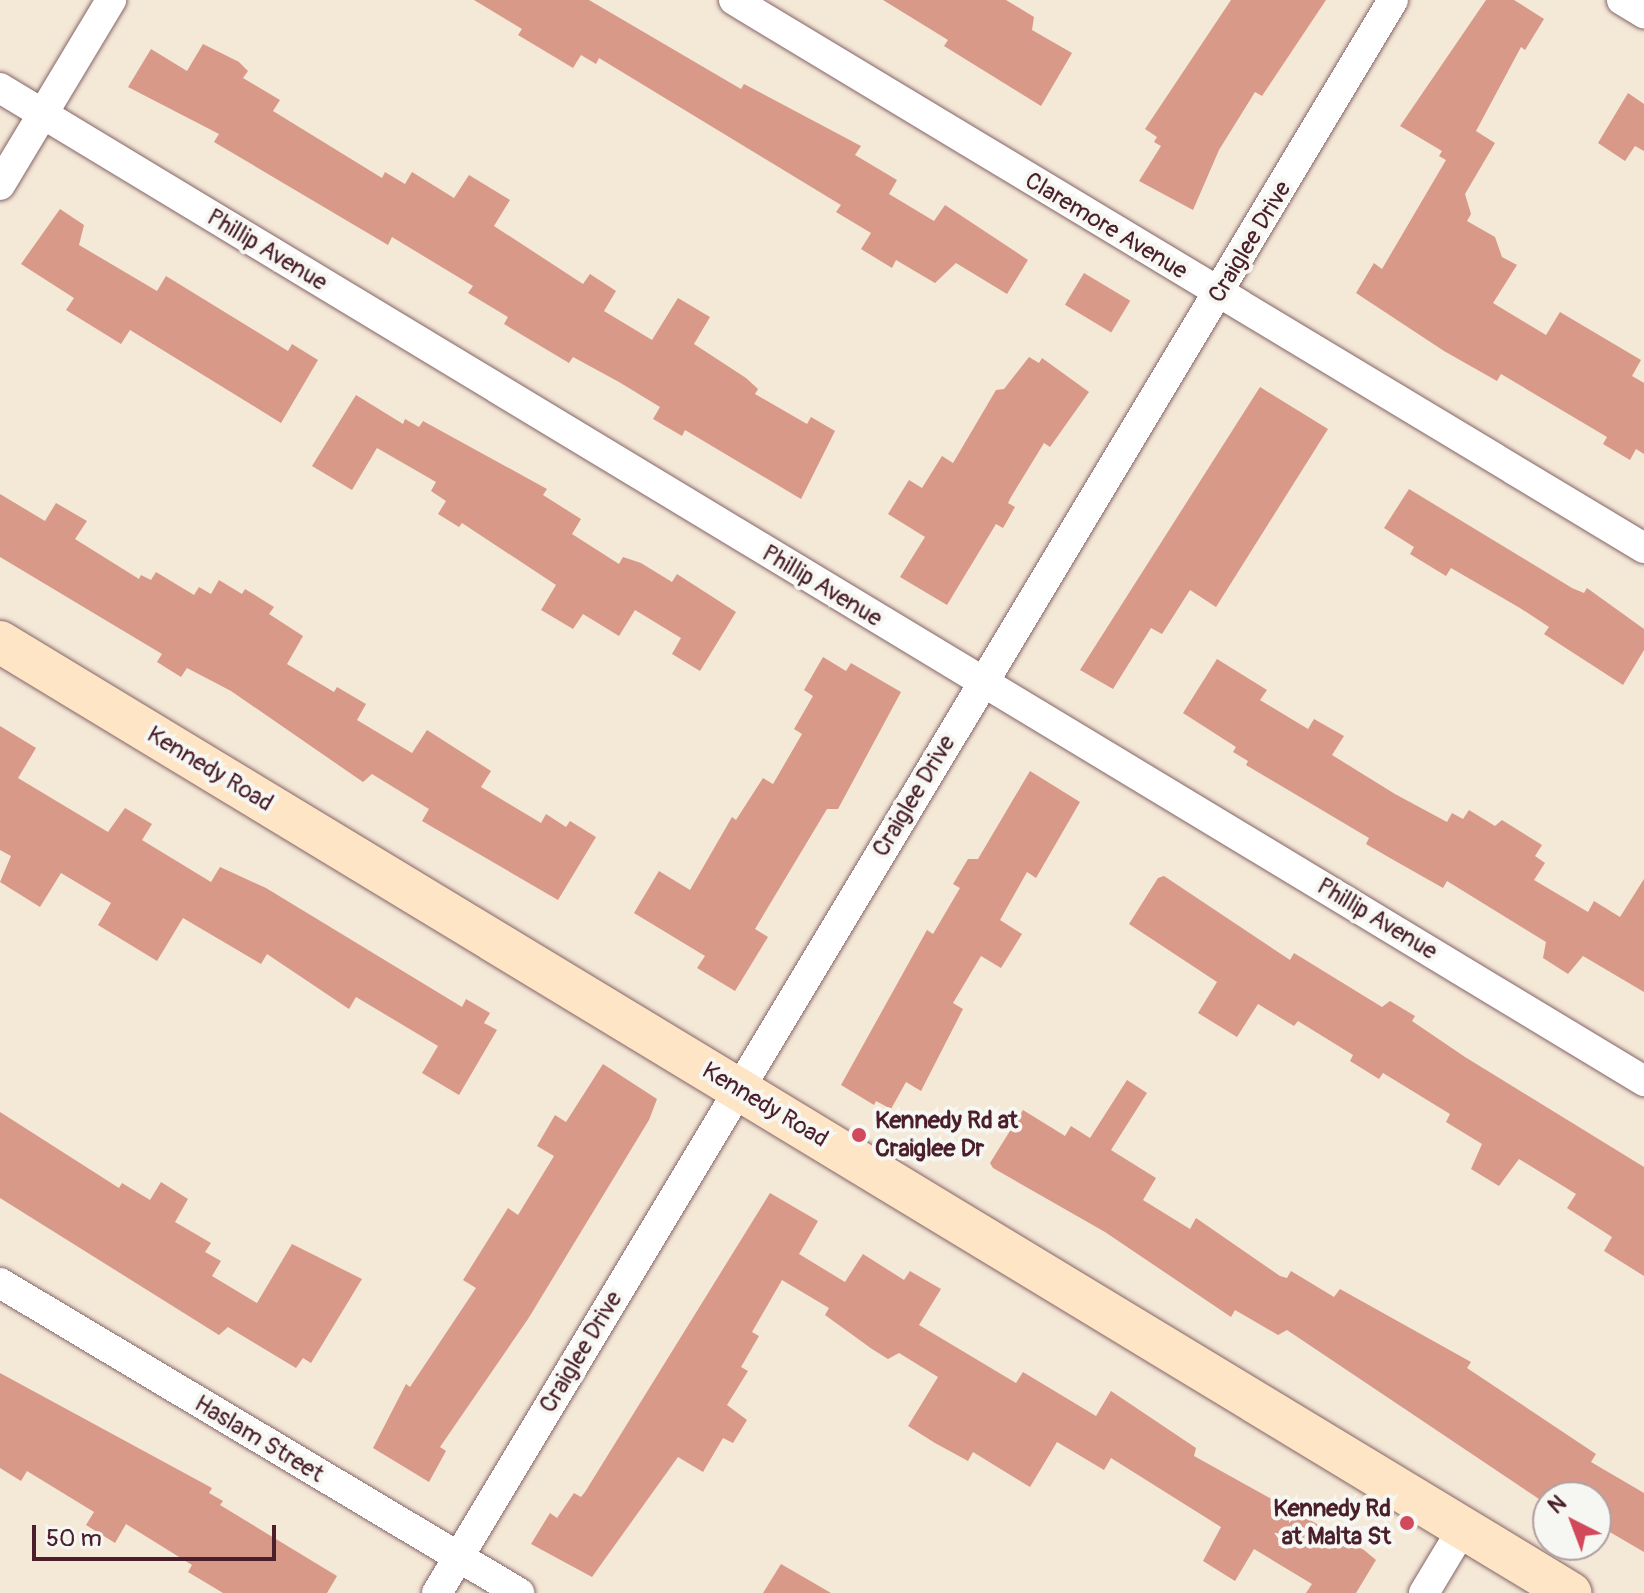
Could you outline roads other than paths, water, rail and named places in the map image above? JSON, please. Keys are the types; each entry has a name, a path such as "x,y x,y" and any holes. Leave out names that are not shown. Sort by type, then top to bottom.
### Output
{"street":[{"path":"0,185 111,0"},
{"name":"Claremore Avenue","path":"734,0 1644,548"},
{"name":"Craiglee Drive","path":"437,1593 1393,0"},
{"path":"1622,0 1644,13"},
{"name":"Phillip Avenue","path":"0,88 1644,1081"},
{"name":"Kennedy Road","path":"0,642 1570,1593"},
{"name":"Haslam Street","path":"0,1283 519,1593"},
{"path":"1424,1593 1463,1528"}],"place":[{"name":"Kennedy Rd at Craiglee Dr","path":"859,1135"},
{"name":"Kennedy Rd at Malta St","path":"1407,1523"}]}
